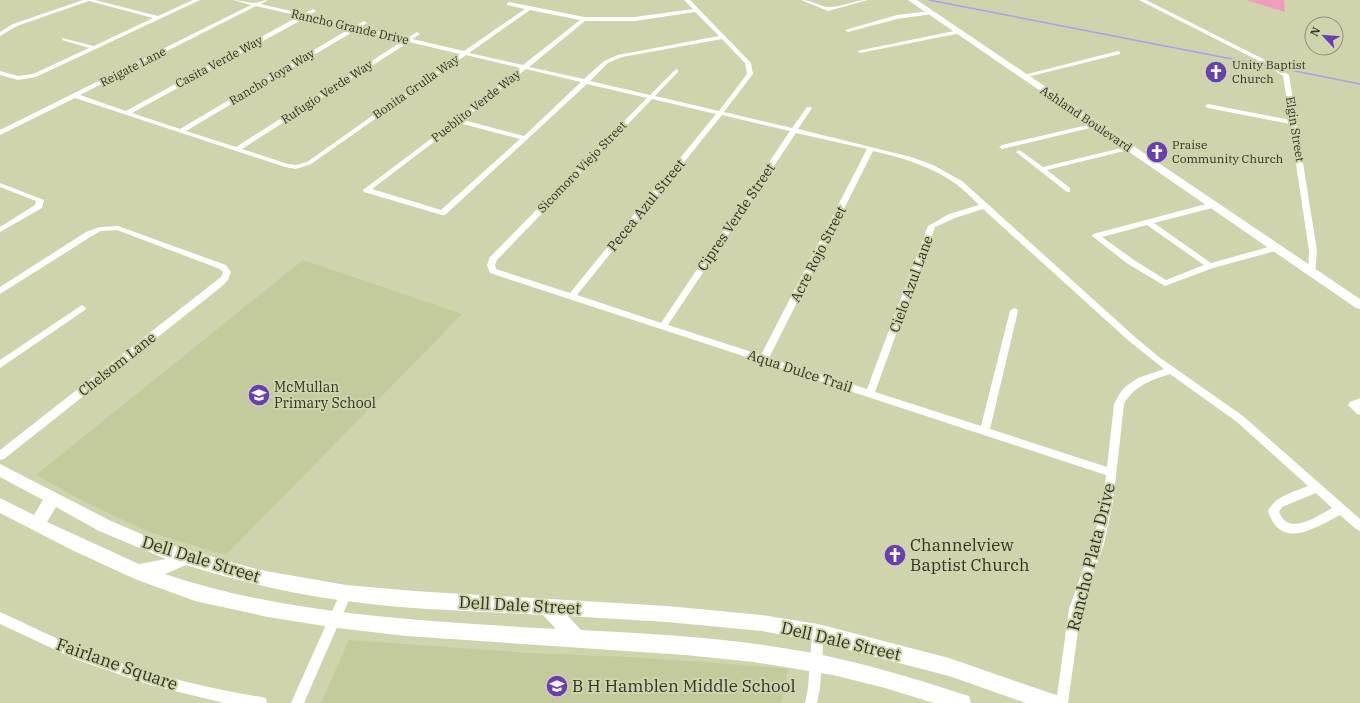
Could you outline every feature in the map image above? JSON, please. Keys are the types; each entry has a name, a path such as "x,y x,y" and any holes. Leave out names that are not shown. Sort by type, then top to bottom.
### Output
{"main road":[{"name":"Ashland Boulevard","path":"912,0 1360,305"},
{"name":"Dell Dale Street","path":"0,470 105,526 158,549 260,578 346,592 414,599 668,614 762,623 818,633 950,667 1053,703"},
{"path":"38,525 44,511 54,498"},
{"name":"Dell Dale Street","path":"0,505 38,525 135,571 196,593 243,604 333,620 578,639 686,645 756,653 816,662 879,678 962,703"},
{"path":"135,571 172,566 185,557"},
{"path":"546,606 578,639"}],"street":[{"path":"0,34 15,25 89,0 158,18"},
{"path":"0,73 15,78 26,78 38,74 197,0"},
{"name":"Rancho Grande Drive","path":"236,0 871,148 909,158 931,166 959,183 1132,339 1240,419 1360,526"},
{"name":"Reigate Lane","path":"0,133 265,0"},
{"name":"Pecea Azul Street","path":"571,297 750,74 748,63 687,0"},
{"path":"804,0 828,9 860,0"},
{"name":"Elgin Street","path":"1142,0 1281,71 1288,80 1313,251 1312,272"},
{"path":"509,4 584,19 636,19 697,10"},
{"name":"Bonita Grulla Way","path":"238,149 287,166 296,167 309,163 529,8"},
{"name":"Casita Verde Way","path":"126,113 313,11"},
{"path":"848,30 897,17 930,13"},
{"name":"Pueblito Verde Way","path":"525,138 442,213 367,190 458,121 584,19"},
{"name":"Rancho Joya Way","path":"181,131 364,23"},
{"path":"860,51 959,32"},
{"name":"Rufugio Verde Way","path":"238,149 417,34"},
{"path":"458,121 525,138 606,62 620,56 723,37"},
{"path":"64,39 95,48"},
{"path":"1023,76 1118,53"},
{"name":"Sicomoro Viejo Street","path":"491,265 493,259 676,71"},
{"path":"75,96 238,149"},
{"path":"1208,106 1294,123"},
{"name":"Cipres Verde Street","path":"663,326 809,108"},
{"path":"1002,147 1096,125"},
{"name":"Acre Rojo Street","path":"764,359 871,148"},
{"path":"1042,169 1130,148"},
{"path":"1019,152 1067,190"},
{"path":"0,186 40,200 39,206 0,230"},
{"path":"1213,205 1096,236 1130,262 1165,283 1210,266 1276,248"},
{"name":"Cielo Azul Lane","path":"870,394 932,226 952,216 984,206"},
{"path":"1148,222 1210,266"},
{"name":"Chelsom Lane","path":"0,291 89,234 100,229 118,228 225,269 227,272 225,278 218,285 0,456"},
{"name":"Aqua Dulce Trail","path":"491,265 493,271 1112,472"},
{"path":"0,365 82,308"},
{"path":"985,431 1014,310"},
{"name":"Rancho Plata Drive","path":"1062,703 1075,609 1098,544 1108,503 1119,404 1124,394 1141,380 1172,370"},
{"path":"1360,402 1353,405 1360,411"},
{"path":"1316,488 1278,504 1273,511 1276,520 1286,527 1299,529 1340,509"},
{"path":"297,703 346,592"},
{"name":"Fairlane Square","path":"0,618 87,657 150,678 221,697 261,703"},
{"path":"811,703 818,633"}],"shaded area":[{"path":"1246,0 1284,0 1285,12"},
{"name":"McMullan Primary School","path":"303,260 462,314 226,555 149,532 87,503 36,475"},
{"name":"B H Hamblen Middle School","path":"349,640 530,653 629,657 788,669 781,703 321,703"}],"waterway":[{"path":"929,0 1268,66"},
{"path":"1275,67 1360,84"}],"place":[{"name":"Unity Baptist Church","path":"1216,72"},
{"name":"Praise Community Church","path":"1157,152"},
{"name":"McMullan Primary School","path":"259,395"},
{"name":"Channelview Baptist Church","path":"895,555"},
{"name":"B H Hamblen Middle School","path":"557,686"}]}
